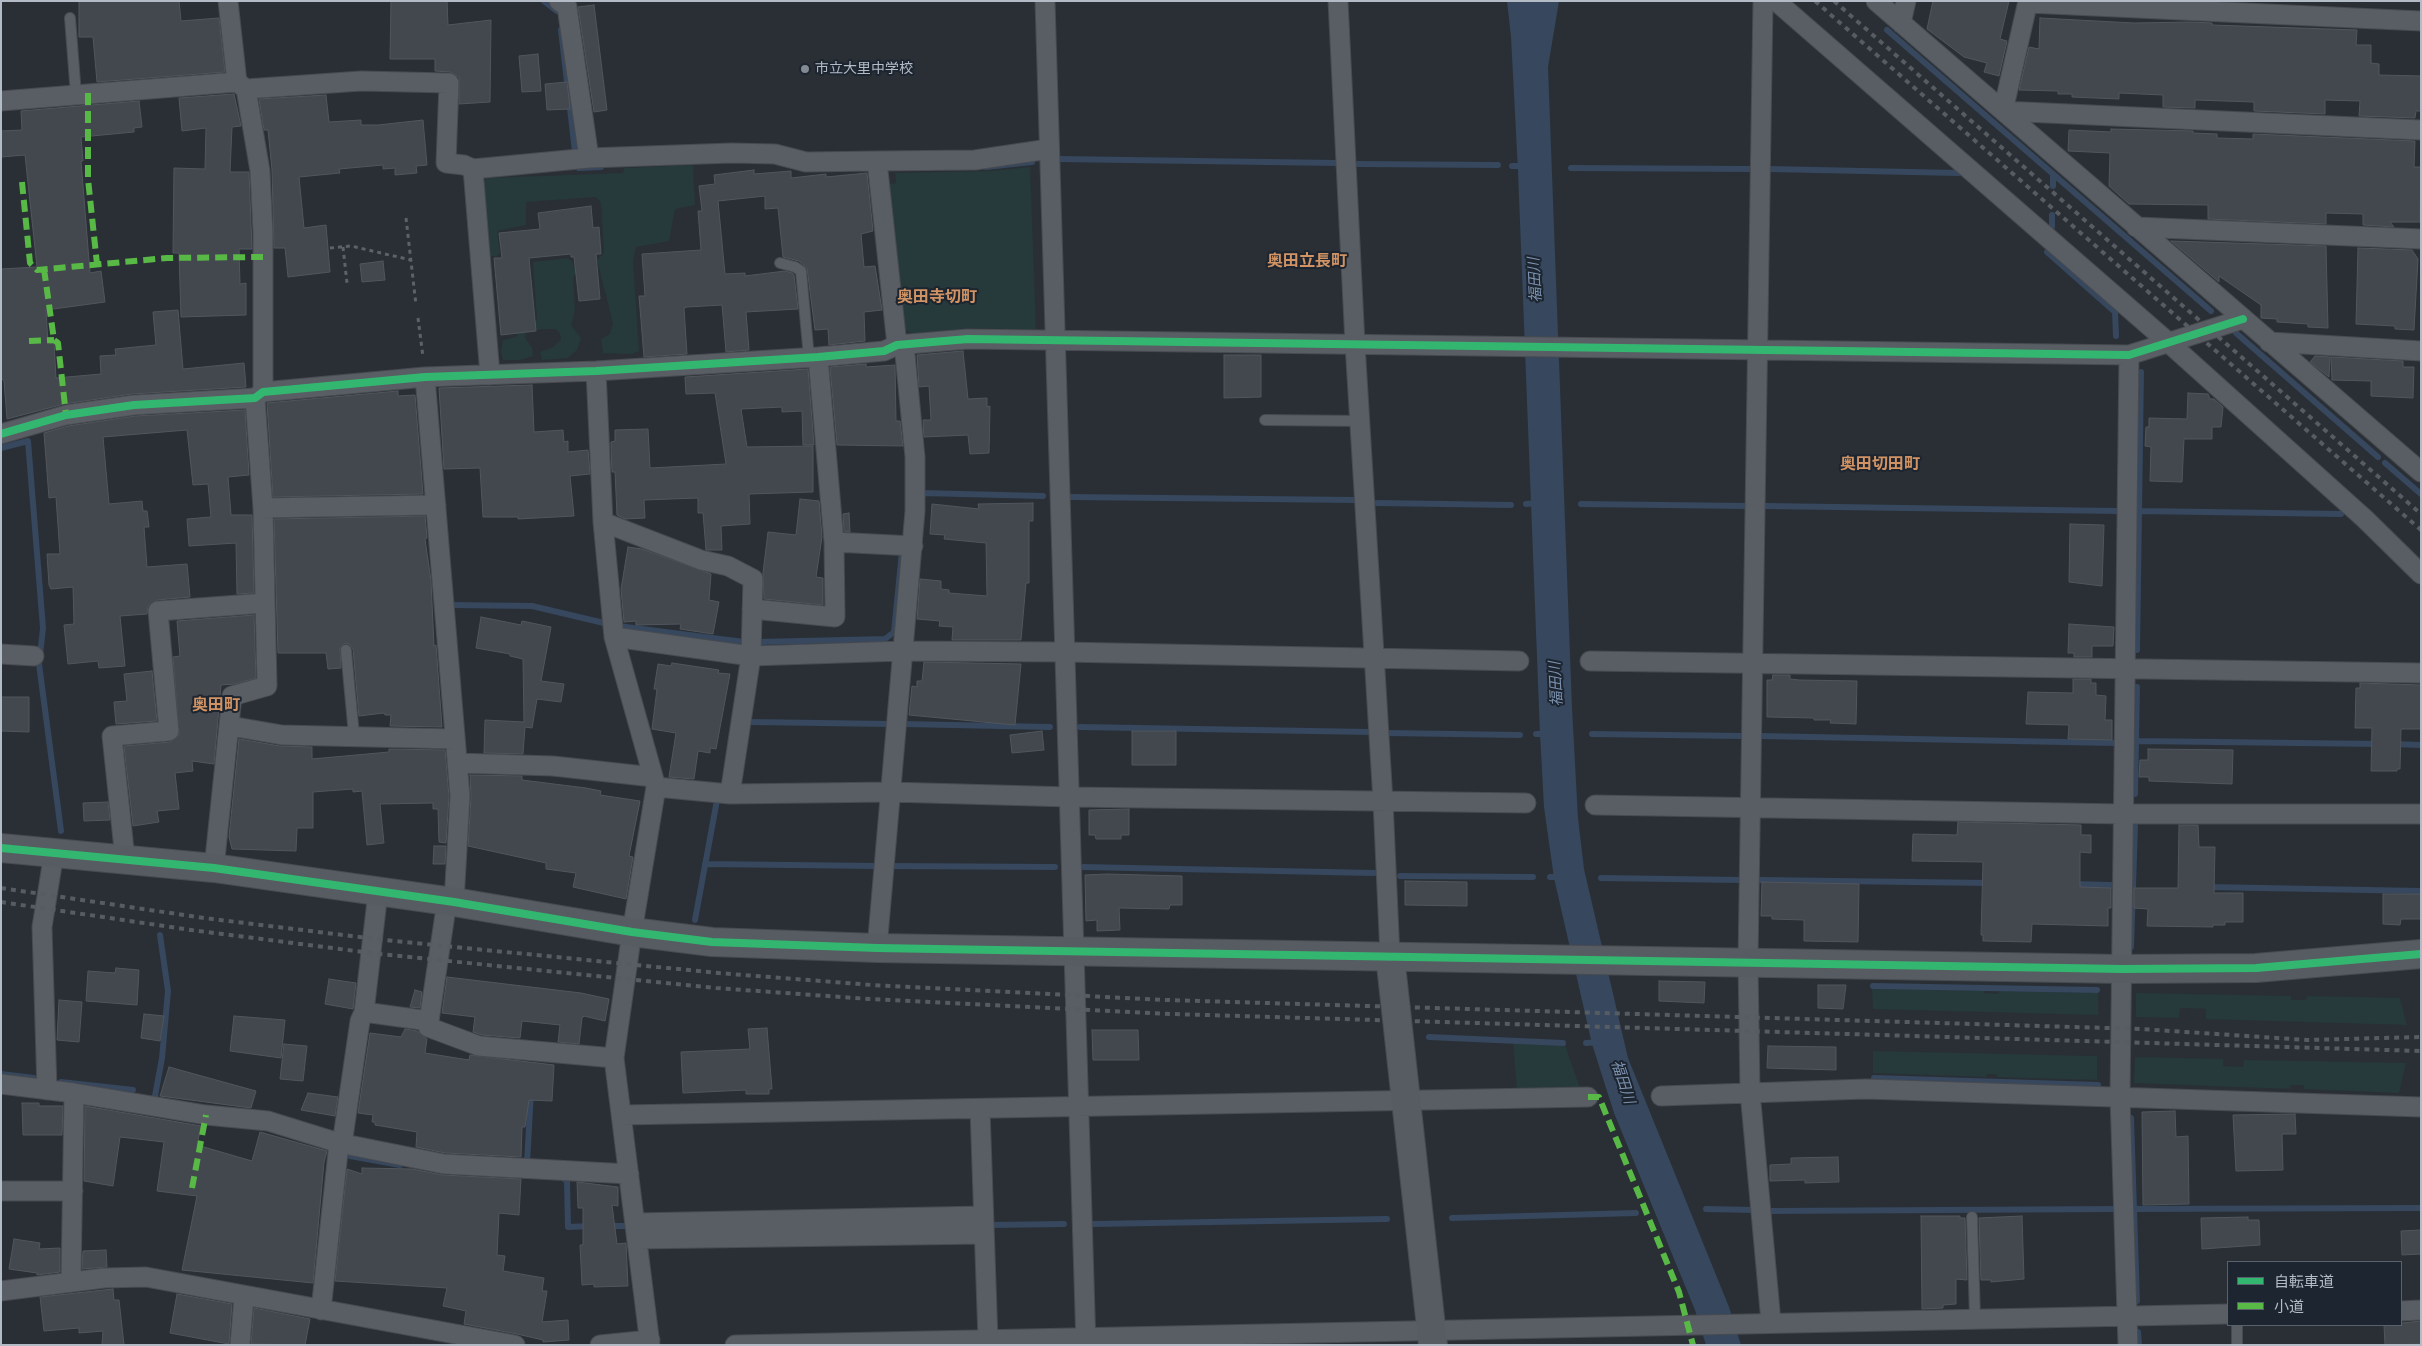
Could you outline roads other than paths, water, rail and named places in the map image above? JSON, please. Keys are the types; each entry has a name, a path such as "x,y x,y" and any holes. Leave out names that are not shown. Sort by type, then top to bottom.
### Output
{"street":[{"path":"214,868 232,696 267,686 259,395 263,242 260,171 242,86 228,1"},
{"path":"559,1 566,7 589,158"},
{"path":"1045,1 1064,652 1076,951 1086,1341"},
{"path":"1338,1 1355,344 1383,801 1390,956 1433,1338"},
{"path":"1763,1 1748,961 1750,1092 1771,1322"},
{"path":"1776,1 2169,343 2365,519 2421,574"},
{"path":"1876,1 2268,342 2420,469"},
{"path":"1901,23 1906,1"},
{"path":"2004,112 2028,2 2421,21"},
{"path":"1,101 76,95 361,81 449,83 446,164 464,165 473,169 589,158 732,153 774,154 806,162 975,160 1049,149"},
{"path":"2004,112 2421,130"},
{"path":"877,161 915,457 912,546 878,948"},
{"path":"473,169 490,375"},
{"path":"2136,227 2421,239"},
{"path":"1,434 75,413 134,405 259,395 425,377 596,371 814,358 884,352 901,344 968,339 2129,355 2243,319"},
{"path":"2268,342 2421,352"},
{"path":"2128,1345 2120,1097 2129,355"},
{"path":"752,609 835,616 834,542 814,358"},
{"path":"596,371 603,522 614,637 655,782 614,1058 650,1342 600,1345"},
{"path":"425,377 460,796 450,901 428,1027 480,1046 614,1058"},
{"path":"263,508 436,505"},
{"path":"603,522 701,560 728,566 753,580 751,656 730,794"},
{"path":"834,542 912,546"},
{"path":"125,860 112,736 169,731 158,611 266,603"},
{"path":"614,637 751,656 902,651 1064,652 1519,661"},
{"path":"1,654 34,656"},
{"path":"1590,661 2421,673"},
{"path":"230,726 282,735 354,735 455,739"},
{"path":"457,762 553,766 730,794 890,792 1070,797 1526,803"},
{"path":"1595,805 2124,814 2421,814"},
{"path":"1,848 214,868 450,901 632,932 712,942 878,948 1748,961 2122,969 2256,968 2421,954"},
{"path":"47,1090 42,927 54,853"},
{"path":"321,1310 340,1144 360,1021 364,1012 378,892"},
{"path":"364,1012 429,1021"},
{"path":"1,1084 74,1093 206,1115 268,1121 340,1144 444,1164 629,1174"},
{"path":"1661,1096 1866,1089 2421,1107"},
{"path":"71,1282 74,1093"},
{"path":"622,1115 1406,1102 1588,1097"},
{"path":"980,1109 988,1340"},
{"path":"1,1191 73,1191"},
{"path":"636,1231 984,1225"},
{"path":"1,1291 104,1278 146,1277 321,1310 440,1338 515,1345"},
{"path":"240,1345 244,1296"},
{"path":"2402,1311 2421,1310"},
{"path":"735,1345 988,1340 1433,1338 1746,1322 2227,1314"}],"lane":[{"path":"70,18 76,95"},
{"path":"780,263 795,267 801,271 814,358"},
{"path":"1265,420 1360,421"},
{"path":"346,650 354,735"},
{"path":"1972,1217 1975,1318"},
{"path":"2237,1326 2237,1345"}],"water":[{"name":"福田川","path":"1507,1 1559,1 1548,67 1572,708 1578,818 1584,869 1628,1058 1729,1307 1741,1345 1706,1345 1695,1310 1614,1113 1592,1044 1554,878 1544,807 1540,734 1518,171 1511,37"}],"waterway":[{"path":"544,1 557,11"},
{"path":"561,30 575,152"},
{"path":"1887,30 2211,311"},
{"path":"1059,159 1336,163"},
{"path":"986,167 1032,162"},
{"path":"1356,164 1498,165"},
{"path":"1512,166 1526,166"},
{"path":"579,168 601,167"},
{"path":"1571,168 1750,169"},
{"path":"1768,169 1959,173"},
{"path":"2053,174 2053,186"},
{"path":"2052,215 2052,227"},
{"path":"2047,252 2115,312 2116,336"},
{"path":"2236,333 2378,457"},
{"path":"2137,650 2141,372"},
{"path":"1,448 28,441 43,628 39,664 61,831"},
{"path":"2385,463 2421,494"},
{"path":"922,498 922,493 1043,496"},
{"path":"1069,497 1356,500"},
{"path":"1377,503 1511,505"},
{"path":"1526,504 1539,503"},
{"path":"1581,504 1745,506"},
{"path":"1765,506 2117,511"},
{"path":"2139,511 2341,514"},
{"path":"759,642 885,639 894,632 902,551"},
{"path":"452,605 532,606 604,623"},
{"path":"618,626 744,642"},
{"path":"2135,794 2137,687"},
{"path":"749,722 889,724"},
{"path":"903,724 1050,727"},
{"path":"1080,727 1370,732"},
{"path":"1388,733 1520,735"},
{"path":"1536,734 1547,734"},
{"path":"1592,734 1742,736"},
{"path":"1761,736 2114,743"},
{"path":"2136,741 2380,744"},
{"path":"2392,744 2421,745"},
{"path":"695,920 717,800"},
{"path":"2131,947 2135,826"},
{"path":"705,864 875,866"},
{"path":"889,866 1055,867"},
{"path":"1083,867 1374,873"},
{"path":"1400,876 1533,877"},
{"path":"1550,877 1562,877"},
{"path":"1601,878 1740,880"},
{"path":"1760,880 1989,883"},
{"path":"2072,884 2111,885"},
{"path":"2207,887 2421,891"},
{"path":"155,1096 162,1058 168,991 160,935"},
{"path":"1873,986 2097,990"},
{"path":"1429,1037 1563,1043"},
{"path":"1586,1043 1600,1042"},
{"path":"1,1074 34,1078"},
{"path":"1874,1078 2098,1085"},
{"path":"61,1082 133,1090"},
{"path":"527,1163 531,1092"},
{"path":"2131,1118 2137,1301"},
{"path":"350,1156 400,1165"},
{"path":"560,1176 567,1181 568,1227 591,1226"},
{"path":"2134,1209 2421,1208"},
{"path":"1706,1209 1753,1210"},
{"path":"1770,1211 2115,1209"},
{"path":"1452,1218 1636,1213"},
{"path":"1093,1224 1387,1219"},
{"path":"990,1225 1064,1224"},
{"path":"606,1226 625,1226"},
{"path":"2138,1332 2139,1345"}],"railway":[{"path":"1815,1 2421,530"},
{"path":"1834,1 2421,514"},
{"path":"1,888 204,918 384,940 718,973 872,985 1166,1000 2141,1029 2307,1040 2421,1037"},
{"path":"1,902 191,930 379,954 716,988 869,999 1172,1014 2421,1051"}],"place":[{"name":"市立大里中学校","path":"805,69"}],"district":[{"name":"奥田立長町","path":"1307,261"},
{"name":"奥田寺切町","path":"937,297"},
{"name":"奥田切田町","path":"1880,464"},
{"name":"奥田町","path":"216,705"}]}
